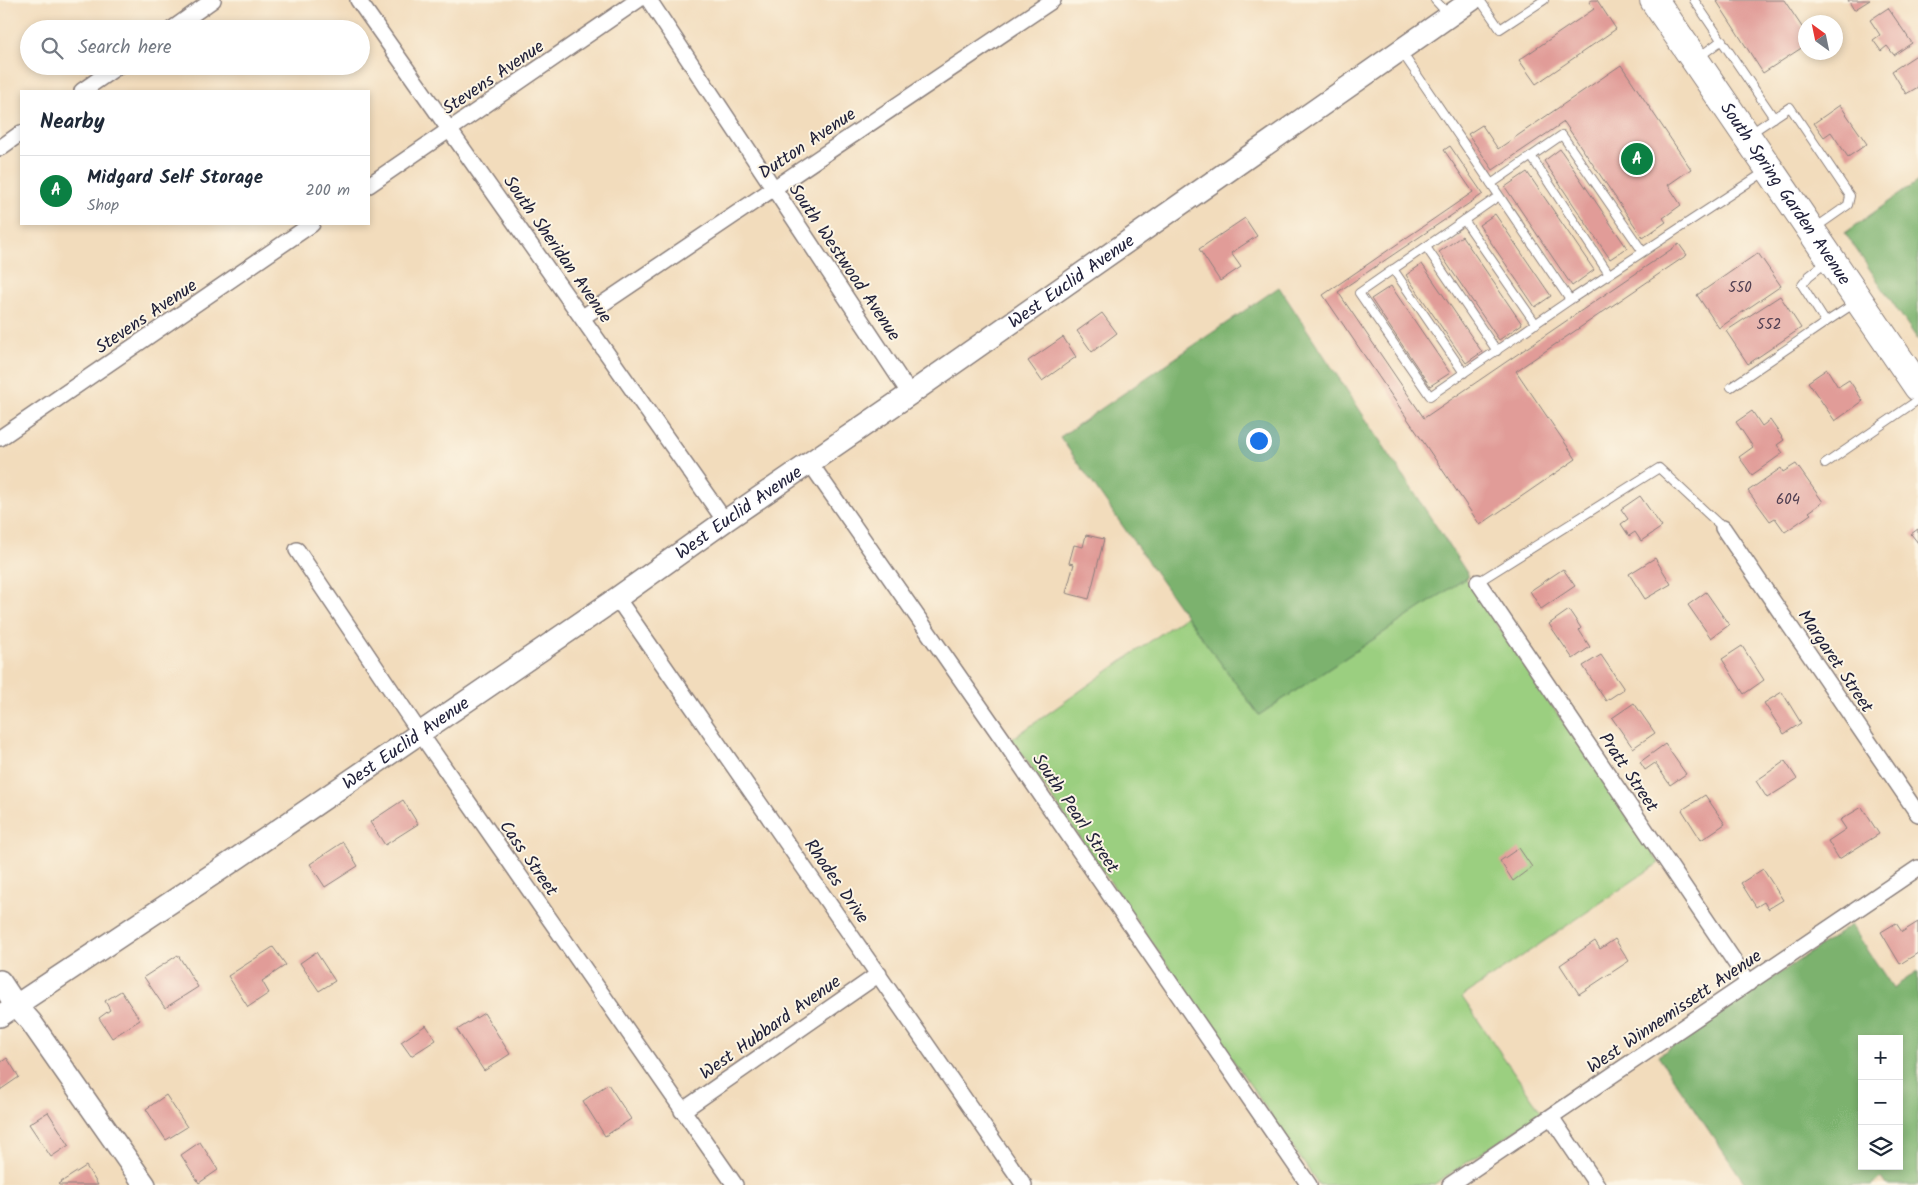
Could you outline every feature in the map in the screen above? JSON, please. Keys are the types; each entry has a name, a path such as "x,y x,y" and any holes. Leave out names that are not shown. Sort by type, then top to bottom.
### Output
{"highway":[{"name":"South Spring Garden Avenue","path":"1654,0 1918,387"}],"street":[{"path":"185,20 213,0"},
{"name":"South Sheridan Avenue","path":"358,0 725,521"},
{"name":"Stevens Avenue","path":"370,184 638,0"},
{"name":"South Westwood Avenue","path":"650,0 910,394"},
{"name":"Dutton Avenue","path":"583,317 1053,0"},
{"name":"West Euclid Avenue","path":"8,1011 240,857 618,598 725,521 910,394 1472,0"},
{"path":"83,90 105,75"},
{"path":"0,148 20,135"},
{"name":"Stevens Avenue","path":"0,438 311,225"},
{"name":"South Pearl Street","path":"810,463 1004,741 1309,1185"},
{"name":"Margaret Street","path":"1723,528 1918,814"},
{"name":"Cass Street","path":"297,550 420,733 735,1185"},
{"name":"Pratt Street","path":"1478,582 1749,982"},
{"name":"Rhodes Drive","path":"618,598 1024,1185"},
{"name":"West Winnemissett Avenue","path":"1450,1185 1918,868"},
{"name":"West Hubbard Avenue","path":"682,1111 879,974"},
{"path":"0,981 8,1011 31,1022 145,1185"},
{"path":"1551,1117 1597,1185"}],"lane":[{"path":"1435,0 1449,16"},
{"path":"1480,0 1500,29 1544,0"},
{"path":"1694,0 1774,118"},
{"path":"1695,59 1722,40"},
{"path":"1400,49 1570,300"},
{"path":"1747,136 1790,107 1850,196 1848,205 1812,230"},
{"path":"1491,184 1562,135 1643,252"},
{"path":"1531,156 1609,274"},
{"path":"1499,196 1359,293 1430,396 1570,300 1769,168"},
{"path":"1464,220 1536,324"},
{"path":"1426,246 1497,351"},
{"path":"1826,322 1802,285 1809,276 1831,259"},
{"path":"1393,269 1464,373"},
{"path":"1731,387 1859,300"},
{"path":"1825,464 1918,400"},
{"path":"1478,582 1659,468 1723,528"}],"green space":[{"path":"1918,181 1918,340 1845,233"},
{"path":"1279,287 1469,576 1259,715 1186,616 1060,437"},
{"path":"1469,576 1466,579 1659,863 1462,997 1542,1113 1433,1185 1319,1185 1012,739 1186,616 1259,715"},
{"path":"1851,925 1893,988 1918,971 1918,1185 1887,1185 1882,1178 1871,1185 1746,1185 1658,1056"}],"building":[{"path":"1597,0 1616,29 1536,84 1519,60 1594,9 1589,2"},
{"path":"1716,0 1784,0 1798,21 1798,50 1763,73"},
{"path":"1848,0 1870,0 1854,10"},
{"path":"1888,8 1912,43 1894,55 1887,46 1881,51 1873,40 1880,35 1870,20"},
{"path":"1918,54 1918,87 1906,94 1892,71"},
{"path":"1621,65 1691,169 1668,185 1681,205 1663,218 1666,222 1643,238 1564,122 1493,170 1468,134 1482,125 1498,149"},
{"path":"1840,105 1867,144 1848,157 1831,132 1824,137 1814,123"},
{"path":"1450,146 1483,194 1338,292 1424,418 1679,244 1687,255 1516,371 1576,459 1480,525 1323,295 1473,192 1444,150"},
{"path":"1560,149 1627,248 1610,259 1544,161"},
{"path":"1527,172 1594,270 1572,286 1505,187"},
{"path":"1495,214 1551,296 1535,307 1479,225"},
{"path":"1245,218 1257,236 1231,253 1241,267 1220,281 1199,249"},
{"path":"1462,236 1522,324 1499,340 1439,252"},
{"path":"1758,253 1781,286 1719,328 1697,295"},
{"path":"1422,264 1482,352 1466,363 1406,275"},
{"path":"1391,286 1450,373 1430,386 1371,299"},
{"path":"1780,296 1801,328 1748,364 1726,331"},
{"path":"1102,313 1117,333 1092,352 1077,331"},
{"path":"1063,337 1076,357 1042,381 1028,361"},
{"path":"1827,369 1838,387 1849,380 1863,401 1835,421 1808,382"},
{"path":"1752,411 1762,426 1770,420 1784,440 1777,445 1783,453 1752,475 1739,457 1753,447 1736,422"},
{"path":"1796,464 1823,502 1809,512 1811,514 1785,532 1775,518 1770,521 1748,491 1781,468 1783,472"},
{"path":"1640,496 1662,527 1641,541 1635,532 1629,536 1621,524 1628,519 1621,509"},
{"path":"1918,529 1918,543 1911,534"},
{"path":"1086,535 1104,539 1089,599 1066,593 1074,564 1069,563 1074,545 1083,547"},
{"path":"1655,558 1671,584 1645,599 1629,574"},
{"path":"1563,569 1575,586 1541,609 1530,591"},
{"path":"1706,592 1729,625 1711,638 1688,605"},
{"path":"1569,610 1581,628 1579,630 1590,647 1573,659 1549,624"},
{"path":"1742,646 1764,680 1744,694 1722,659"},
{"path":"1601,655 1624,689 1606,701 1583,666"},
{"path":"1782,692 1801,723 1784,734 1764,703"},
{"path":"1634,703 1655,733 1633,748 1612,718"},
{"path":"1665,744 1686,774 1670,785 1655,763 1645,770 1640,762"},
{"path":"1785,761 1797,779 1767,798 1756,781"},
{"path":"1705,795 1725,824 1701,840 1682,810"},
{"path":"403,800 418,824 385,845 370,822"},
{"path":"1862,807 1879,834 1839,859 1828,841 1846,829 1840,820"},
{"path":"343,842 358,866 325,887 310,864"},
{"path":"1519,848 1532,867 1513,881 1500,861"},
{"path":"1763,869 1783,900 1768,909 1764,902 1756,907 1741,883"},
{"path":"1918,922 1918,953 1900,964 1881,932 1896,923 1902,932"},
{"path":"1615,939 1629,961 1579,994 1560,965 1595,941 1600,949"},
{"path":"273,947 286,965 262,981 269,993 248,1007 228,976"},
{"path":"316,952 335,981 319,991 300,963"},
{"path":"178,955 198,987 165,1008 144,977"},
{"path":"121,991 140,1020 112,1038 99,1018 110,1010 105,1001"},
{"path":"484,1013 510,1054 484,1071 457,1030"},
{"path":"426,1025 436,1040 411,1056 401,1042"},
{"path":"7,1058 19,1077 0,1090 0,1063"},
{"path":"608,1084 631,1119 605,1136 583,1101"},
{"path":"166,1095 187,1127 166,1140 146,1109"},
{"path":"48,1112 69,1145 51,1157 29,1124"},
{"path":"200,1142 218,1170 199,1183 181,1155"},
{"path":"86,1166 98,1185 58,1184"}],"place":[{"name":"Midgard Self Storage","path":"1637,159"}]}
